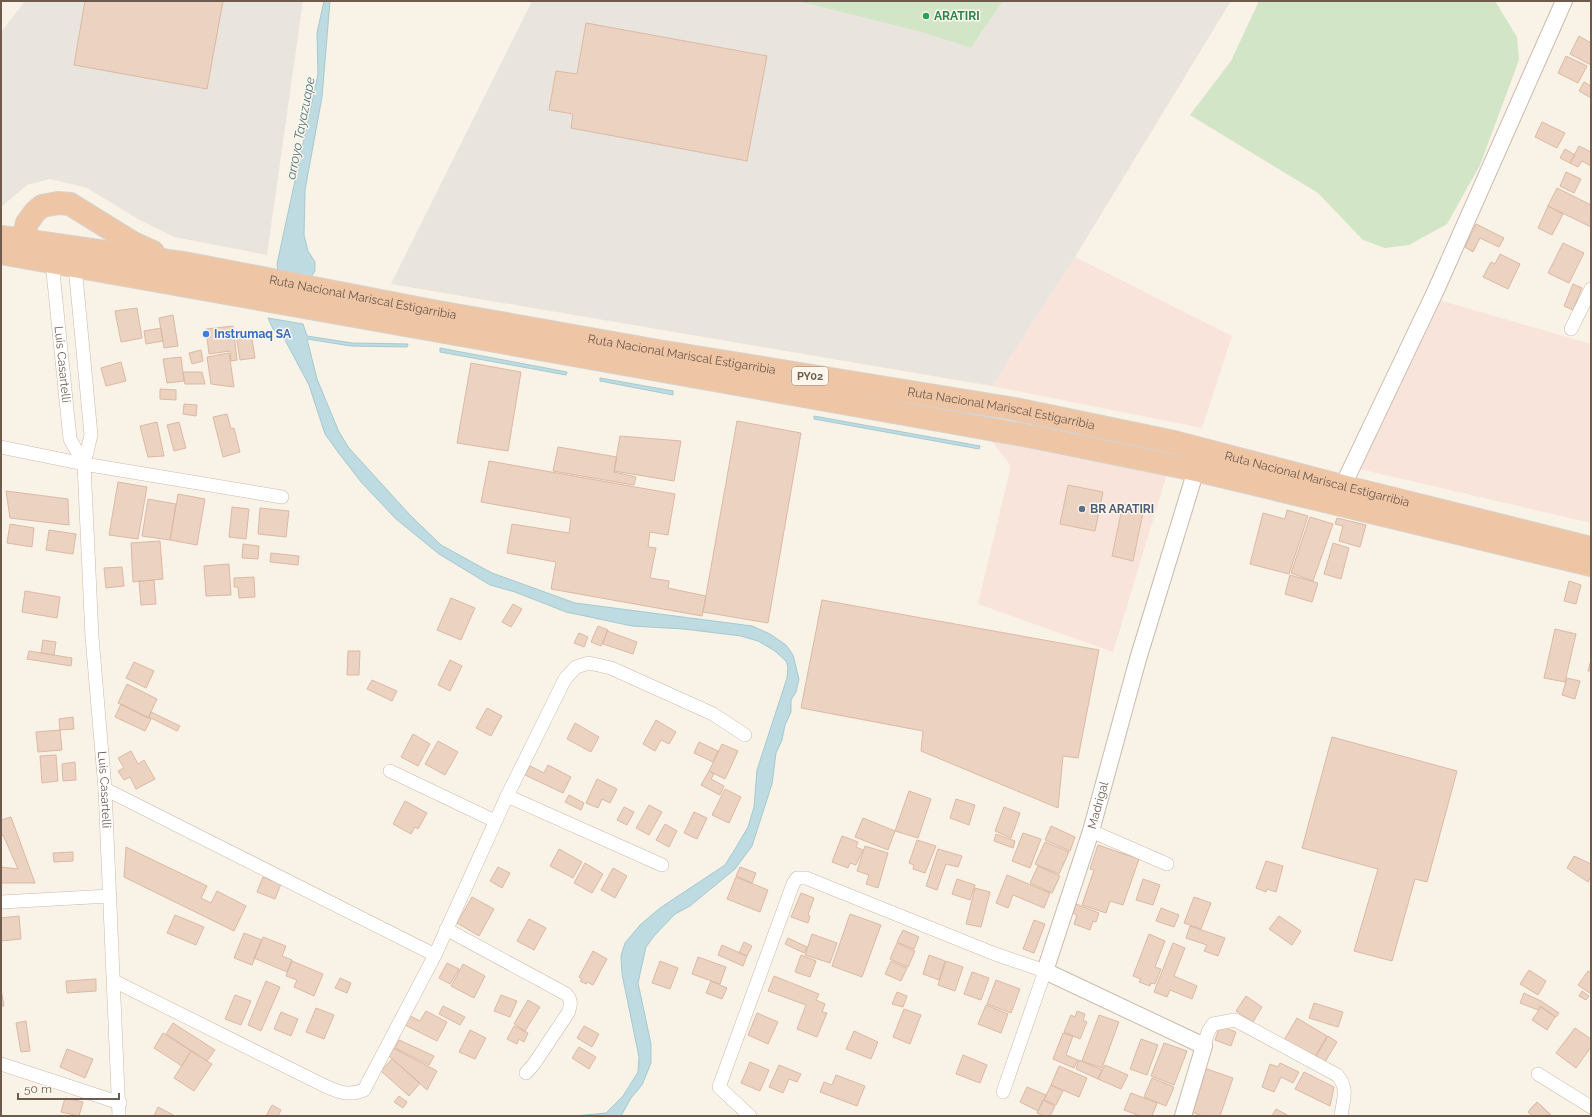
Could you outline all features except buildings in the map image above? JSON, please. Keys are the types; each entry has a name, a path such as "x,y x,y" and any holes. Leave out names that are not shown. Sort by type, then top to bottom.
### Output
{"highway":[{"path":"10,246 35,212 49,204 66,203 133,244 189,264"},
{"name":"Ruta Nacional Mariscal Estigarribia","path":"10,246 52,262 1034,437 1196,470 1339,494 1591,548"},
{"name":"Ruta Nacional Mariscal Estigarribia","path":"10,246 189,264 432,311 626,346 1015,409 1174,442 1339,494 1591,565"}],"street":[{"path":"1339,494 1436,290 1564,1"},
{"name":"Luis Casartelli","path":"52,262 70,439 84,464"},
{"name":"Luis Casartelli","path":"75,266 91,435 84,464 92,637 105,789 120,1116"},
{"path":"1571,329 1591,289"},
{"path":"1,447 84,464 282,497"},
{"name":"Madrigal","path":"1045,971 1091,831 1138,659 1196,470"},
{"path":"114,981 321,1084 345,1094 355,1094 364,1090 435,955 507,796 565,679 576,667 589,663 611,668 713,714 745,735"},
{"path":"390,771 495,821"},
{"path":"105,789 435,955"},
{"path":"507,796 662,865"},
{"path":"1091,831 1167,864"},
{"path":"750,1116 719,1087 793,884 797,878 806,878 995,954 1045,971 1204,1046"},
{"path":"1,902 110,896"},
{"path":"446,929 566,994 570,998 571,1005 568,1013 534,1064 526,1073"},
{"path":"1003,1092 1045,971"},
{"path":"1183,1116 1204,1046 1213,1024 1235,1020 1337,1075 1344,1082 1345,1091 1341,1116"},
{"path":"1,1064 120,1103"},
{"path":"1538,1074 1591,1107"}],"shaded area":[{"path":"25,1 303,1 267,255 174,237 138,219 87,188 50,179 27,185 1,207 1,32"},
{"path":"532,1 797,1 921,32 971,48 1003,1 1231,1 1075,257 992,386 391,284"},
{"path":"1075,257 1232,336 1202,428 992,386"},
{"path":"1432,298 1591,344 1591,523 1355,468"},
{"path":"988,436 1167,474 1113,652 978,604 1011,466"}],"green space":[{"name":"ARATIRI","path":"797,1 1003,1 971,48 921,32"},
{"path":"1259,1 1495,1 1517,37 1519,60 1480,165 1447,224 1409,245 1385,248 1363,240 1318,193 1190,115 1231,61"}],"water":[{"path":"324,1 330,1 322,97 305,190 304,235 308,251 315,262 315,271 311,277 278,271 277,264 318,74 317,33"},
{"path":"268,318 303,324 307,336 352,343 408,344 407,347 351,346 307,339 317,379 339,432 349,448 410,515 441,545 492,573 575,603 752,626 770,634 786,645 793,655 799,679 796,692 791,700 791,712 776,753 772,784 752,846 735,869 690,906 675,914 654,936 646,947 638,983 651,1044 651,1063 642,1085 631,1098 621,1116 576,1116 606,1113 623,1096 638,1072 639,1057 622,974 621,956 625,943 640,925 660,908 725,865 748,827 754,807 757,770 787,678 788,667 786,661 775,651 758,641 741,636 684,629 632,626 566,612 515,592 490,585 439,554 396,519 361,482 338,452 325,434 309,385 285,340 273,329"},
{"path":"440,348 567,372 566,375 440,352"},
{"path":"600,378 673,391 673,395 600,381"},
{"path":"814,416 980,446 979,449 814,419"}],"place":[{"name":"ARATIRI","path":"926,16"},
{"name":"Instrumaq SA","path":"206,334"},
{"name":"BR ARATIRI","path":"1082,509"}],"water label":[{"name":"arroyo Tayazuape","path":"300,128"}]}
